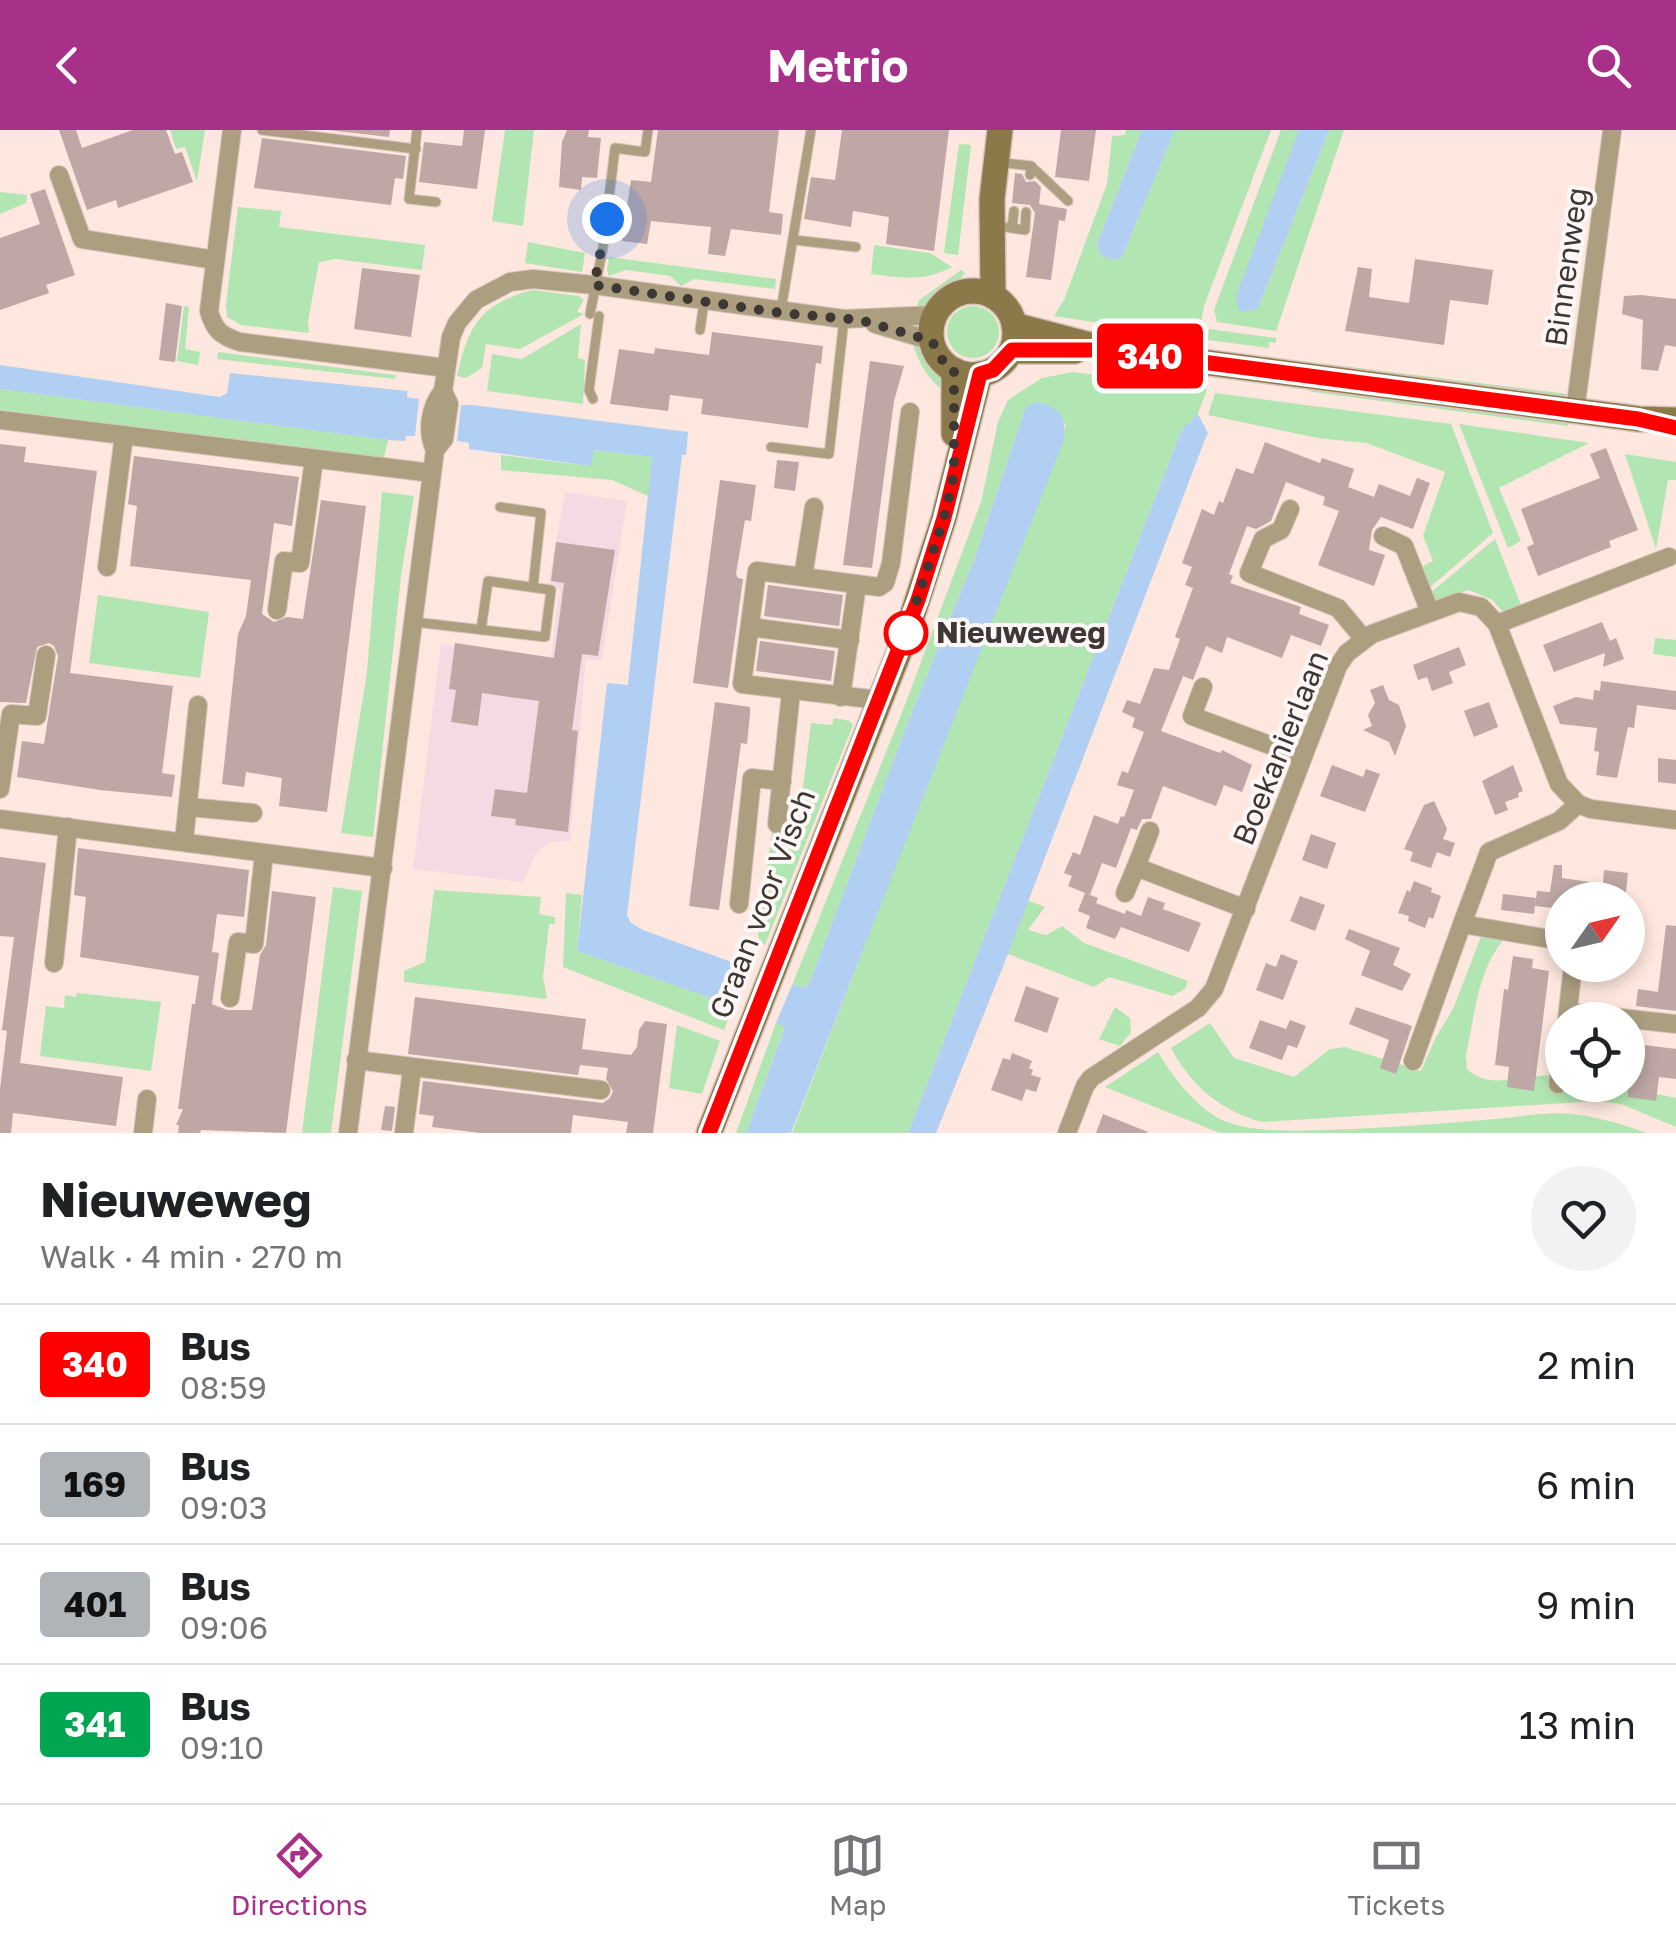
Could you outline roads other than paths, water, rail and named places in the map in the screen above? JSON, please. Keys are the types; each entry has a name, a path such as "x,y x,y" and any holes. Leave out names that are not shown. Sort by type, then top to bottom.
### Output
{"street":[{"path":"232,130 209,311 214,328 224,337 240,342 446,368"},
{"path":"981,294 1011,166 1000,130"},
{"name":"Binnenweg","path":"1575,411 1612,131"},
{"path":"59,175 82,239 215,260"},
{"path":"348,1133 435,450 429,438 434,402 443,390 451,337 466,308 488,292 523,280 594,285 781,313 934,328"},
{"path":"981,294 1003,304 1013,338 993,370 967,372 944,363 934,328 954,295 981,294"},
{"path":"1013,338 1676,424"},
{"name":"Graan voor Visch","path":"709,1133 918,600 954,474 967,372"},
{"path":"879,700 742,684 758,572 879,587 889,577 910,412"},
{"path":"0,420 432,473"},
{"path":"107,567 124,436"},
{"path":"277,610 284,562 300,563 314,458"},
{"path":"803,577 814,507"},
{"path":"1290,509 1281,530 1262,540 1249,573 1338,608 1364,639"},
{"path":"1383,536 1404,546 1430,612"},
{"path":"1670,557 1497,624 1559,784 1578,804 1591,809 1676,820"},
{"path":"841,697 857,585"},
{"name":"Boekanierlaan","path":"1067,1133 1091,1078 1205,1002 1214,989 1338,666 1364,639 1458,602 1481,607 1497,624"},
{"path":"750,626 850,640"},
{"path":"0,789 11,714 37,716 46,655"},
{"path":"1203,688 1188,724 1302,757"},
{"name":"Graan voor Visch","path":"777,824 791,692"},
{"path":"184,841 198,704"},
{"name":"Graan voor Visch","path":"738,904 752,778 782,781"},
{"path":"1412,1062 1489,852 1559,821 1578,804"},
{"path":"188,807 254,813"},
{"path":"0,819 382,868"},
{"path":"54,962 68,827"},
{"path":"1126,893 1150,830"},
{"path":"230,998 238,942 254,944 264,854"},
{"path":"1136,867 1246,909"},
{"path":"1462,924 1545,938"},
{"path":"1645,1022 1676,1024"},
{"path":"356,1060 602,1090"},
{"path":"404,1132 412,1069"},
{"path":"143,1133 147,1099"}],"lane":[{"path":"262,130 416,148"},
{"path":"417,130 409,199 436,202"},
{"path":"593,399 590,390 594,285 615,148 645,152 648,130"},
{"path":"781,313 812,130"},
{"path":"1011,166 1031,171 1068,201"},
{"path":"996,226 1024,230 1026,212"},
{"path":"794,240 856,248"},
{"path":"700,330 704,302"},
{"path":"771,448 829,454 852,320"},
{"path":"500,507 542,513 533,588"},
{"path":"413,622 481,630 545,637 551,590 488,581 481,630"}],"water":[{"path":"1142,130 1175,130 1122,257 1116,260 1101,256 1097,244"},
{"path":"1299,130 1329,130 1258,308 1239,311 1236,296"},
{"path":"0,365 220,397 227,393 230,373 408,391 408,397 688,432 686,455 682,455 627,915 631,923 643,930 748,968 733,1006 577,951 607,683 628,685 652,457 594,450 591,466 469,449 469,443 407,436 405,441 388,440 0,389"},
{"path":"1037,402 1061,415 1063,442 791,1133 746,1133 785,1027 776,1023 792,985 804,988 809,984 974,560 1026,407"},
{"path":"1198,414 1208,433 936,1133 908,1133 1182,429"}],"place":[{"name":"Nieuweweg","path":"906,633"}]}
